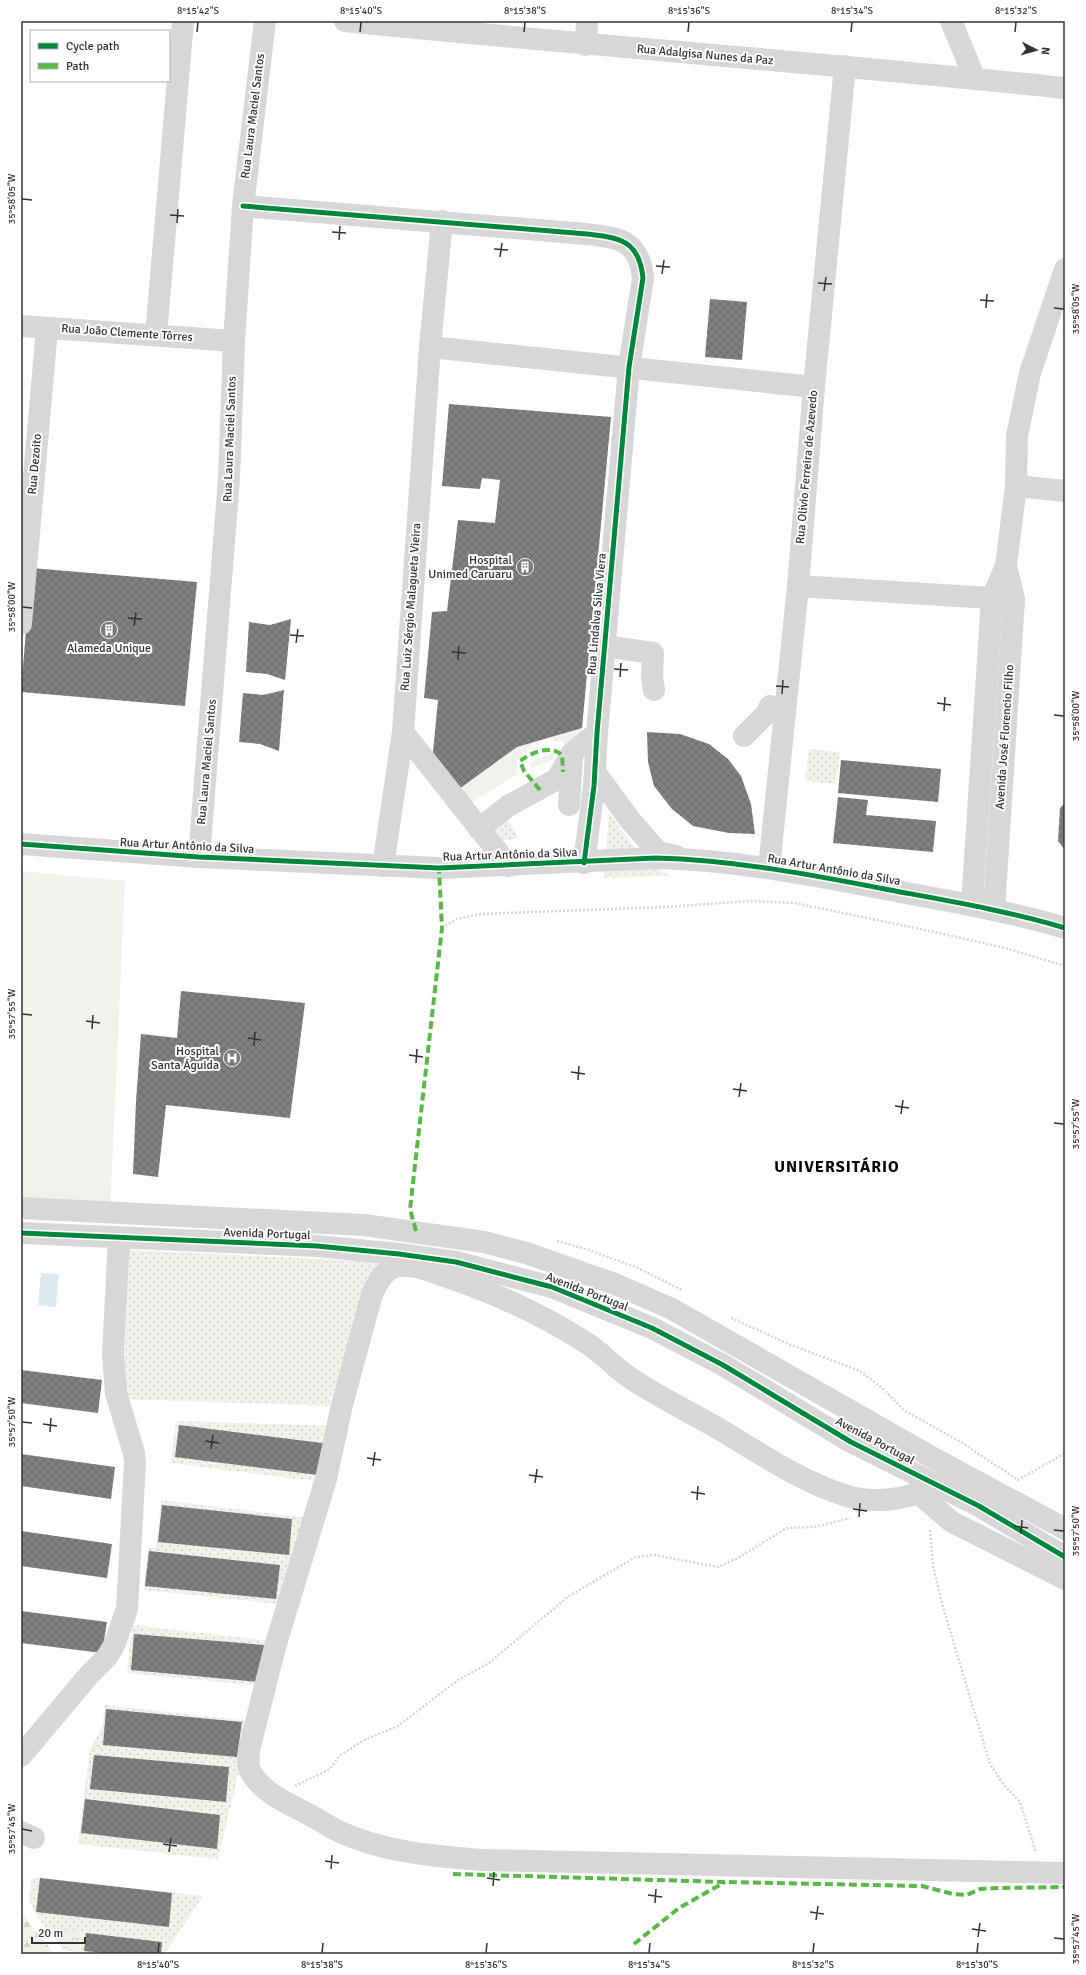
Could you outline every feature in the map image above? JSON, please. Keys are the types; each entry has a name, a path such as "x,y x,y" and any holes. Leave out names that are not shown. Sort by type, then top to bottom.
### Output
{"street":[{"path":"156,335 183,21"},
{"name":"Rua Laura Maciel Santos","path":"199,858 229,479 234,341 243,206 265,21"},
{"name":"Rua Adalgisa Nunes da Paz","path":"345,21 586,45 845,66 1065,88"},
{"path":"586,45 587,21"},
{"path":"951,21 975,79"},
{"name":"Rua Olivio Ferreira de Azevedo","path":"769,868 798,586 814,387 845,66"},
{"name":"Rua Lindalva Silva Viera","path":"243,206 587,234 624,241 635,250 641,265 643,278 629,367 604,646 595,772 584,863"},
{"name":"Rua Luiz Sérgio Malagueta Vieira","path":"383,866 402,732 430,347 442,221"},
{"name":"Avenida José Florencio Filho","path":"972,905 992,598 1006,566 1016,486 1017,436 1030,373 1065,270"},
{"name":"Rua João Clemente Tôrres","path":"21,326 234,341"},
{"name":"Rua Dezoito","path":"21,624 26,514 47,328"},
{"path":"430,347 814,387"},
{"path":"1016,486 1065,491"},
{"name":"Avenida José Florencio Filho","path":"994,910 1014,599 1006,566"},
{"path":"798,586 1014,599"},
{"path":"604,646 653,652 652,677 654,690"},
{"path":"744,736 766,714 770,706"},
{"path":"402,732 509,866"},
{"path":"479,829 508,806 557,780 572,753 597,733"},
{"path":"569,805 572,753"},
{"path":"595,772 630,820 658,852 689,859"},
{"name":"Rua Artur Antônio da Silva","path":"21,844 199,858 439,868 584,863 656,858 689,859 769,868 972,905 1065,928"},
{"name":"Avenida Portugal","path":"21,1208 364,1225 484,1242 526,1253 615,1284 672,1309 935,1459 1065,1529"},
{"name":"Avenida Portugal","path":"21,1233 317,1246 399,1254 456,1262 552,1287 652,1328 723,1365 851,1442 923,1491 979,1506 1065,1557"},
{"path":"21,1756 89,1675 107,1657 115,1643 127,1609 135,1463 134,1453 116,1393 113,1354 119,1238"},
{"path":"518,1277 526,1253"},
{"path":"1065,1579 952,1522 923,1491 905,1498 876,1500 845,1496 803,1479 627,1375 586,1342 512,1302 470,1284 424,1269 410,1266 398,1266 388,1269 381,1277 372,1294 342,1404 326,1479 275,1647 249,1750 249,1767 256,1778 274,1796 285,1803 338,1831 382,1846 421,1855 481,1860 1065,1873"}],"path":[{"path":"442,928 457,919 481,914 665,907 750,901 796,903 1005,948 1065,966"},
{"path":"923,1491 933,1566 986,1752 990,1764 1004,1785 1020,1802 1042,1873"},
{"path":"274,1796 330,1769 339,1756 364,1740 398,1726 458,1680 489,1663 569,1596 636,1557 655,1555 718,1567 736,1560 787,1528 814,1527 856,1516"}],"green space":[{"path":"582,728 582,753 572,754 562,741 555,742 552,736"},
{"path":"532,742 531,747 517,760 517,774 470,804 459,789 517,747"},
{"path":"809,749 840,752 836,784 805,781"},
{"path":"552,753 555,754 555,759 532,768 530,767 530,762"},
{"path":"497,803 518,837 511,840 503,840 490,823"},
{"path":"609,812 622,832 636,848 651,862 670,876 604,878"},
{"path":"21,871 125,881 110,1213 21,1208"},
{"path":"129,1250 383,1262 370,1276 329,1406 123,1399"},
{"path":"176,1421 338,1426 320,1482 171,1463"},
{"path":"161,1500 309,1518 279,1604 144,1590 148,1548 156,1548"},
{"path":"132,1625 271,1641 260,1686 127,1673"},
{"path":"105,1705 251,1721 218,1859 78,1844 90,1749 102,1728"},
{"path":"31,1878 203,1896 164,1954 96,1954 63,1950 36,1915 29,1901"},
{"path":"21,1879 24,1883 21,1913"},
{"path":"21,1913 55,1954 21,1954"},
{"path":"64,1932 84,1933 83,1951 63,1949"}],"shaded area":[{"path":"41,1273 59,1274 56,1307 38,1305"}],"building":[{"path":"710,299 747,302 742,360 705,357"},
{"name":"Hospital Unimed Caruaru","path":"449,404 611,417 582,728 517,747 459,789 432,762 438,700 424,698 432,612 447,611 458,520 495,523 500,480 482,478 480,489 442,486"},
{"name":"Alameda Unique","path":"31,568 197,582 185,706 21,692"},
{"path":"291,619 285,680 267,674 246,672 249,622 270,625"},
{"path":"284,690 279,751 260,744 239,742 243,693 263,695"},
{"path":"647,732 680,734 709,744 728,759 741,776 751,804 755,834 729,833 693,826 672,809 654,786 648,762"},
{"path":"841,760 941,769 938,802 838,793"},
{"path":"838,797 868,800 866,815 936,821 933,852 833,843"},
{"path":"1065,803 1065,850 1058,841 1060,808"},
{"name":"Hospital Santa Águida","path":"181,991 305,1003 290,1118 166,1105 158,1177 133,1174 141,1034 177,1038"},
{"path":"21,1370 102,1380 98,1413 21,1403"},
{"path":"179,1425 330,1444 326,1476 175,1457"},
{"path":"21,1454 115,1467 111,1499 21,1486"},
{"path":"162,1505 292,1519 289,1555 158,1542"},
{"path":"21,1531 112,1544 107,1578 21,1566"},
{"path":"149,1551 280,1565 276,1599 145,1586"},
{"path":"21,1611 107,1622 102,1653 21,1643"},
{"path":"134,1634 264,1645 260,1682 131,1670"},
{"path":"106,1709 242,1722 237,1757 103,1745"},
{"path":"94,1755 229,1767 226,1802 90,1789"},
{"path":"85,1799 220,1815 217,1849 81,1833"},
{"path":"40,1878 172,1893 169,1927 36,1912"},
{"path":"86,1933 162,1942 161,1954 114,1954 84,1951"}],"marked path":[{"path":"540,790 524,771 520,761 535,753 552,750 562,755 563,772"},
{"path":"416,1231 410,1209 442,928 439,868"},
{"path":"453,1874 922,1886 953,1894 967,1895 980,1889 1065,1887"},
{"path":"634,1944 679,1908 725,1882"}],"cycle path":[{"path":"243,206 587,234 609,237 626,243 632,248 637,256 641,265 643,278 629,367 597,733 594,786 584,863"},
{"path":"21,844 199,857 439,868 656,858 686,859 774,869 832,879 1022,916 1065,928"},
{"path":"21,1233 317,1246 399,1254 456,1262 552,1287 652,1328 723,1365 851,1442 979,1506 1065,1557"}],"place":[{"name":"Hospital Unimed Caruaru","path":"525,567"},
{"name":"Alameda Unique","path":"109,630"},
{"name":"Hospital Santa Águida","path":"232,1058"}],"district":[{"name":"UNIVERSITÁRIO","path":"837,1167"}]}
